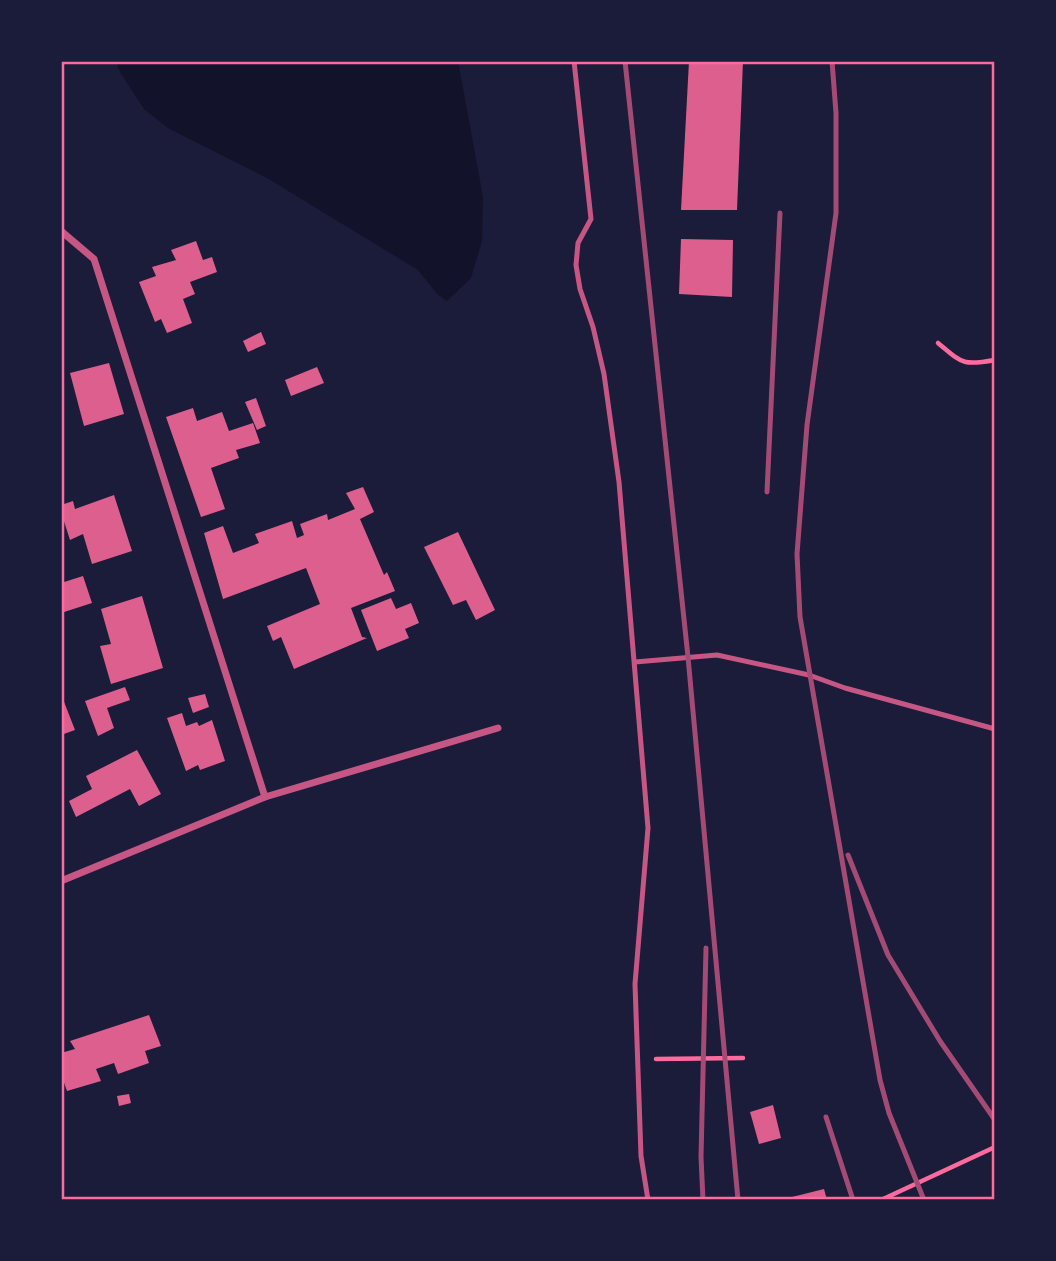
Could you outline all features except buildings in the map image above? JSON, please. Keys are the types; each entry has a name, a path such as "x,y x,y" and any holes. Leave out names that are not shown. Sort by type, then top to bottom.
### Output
{"street":[{"path":"61,231 94,258 265,797"},
{"path":"61,881 265,797 498,729"}],"lane":[{"path":"574,61 591,219 578,243 576,265 606,387 619,482 648,828 635,984 641,1156 648,1200"},
{"path":"635,662 717,655 809,675 845,688 995,729"}],"path":[{"path":"938,343 960,362 995,360"},
{"path":"638,1059 743,1058"},
{"path":"881,1200 995,1147"}],"shaded area":[{"path":"116,61 458,61 483,197 482,241 471,278 447,301 437,294 418,270 267,178 168,128 144,109"}],"railway":[{"path":"625,61 688,657 738,1200"},
{"path":"832,61 836,113 836,213 807,425 797,554 800,617 880,1080 889,1113 924,1200"},
{"path":"767,492 780,213"},
{"path":"848,855 888,955 940,1041 995,1120"},
{"path":"703,1200 701,1157 706,948"},
{"path":"826,1117 853,1200"}]}
